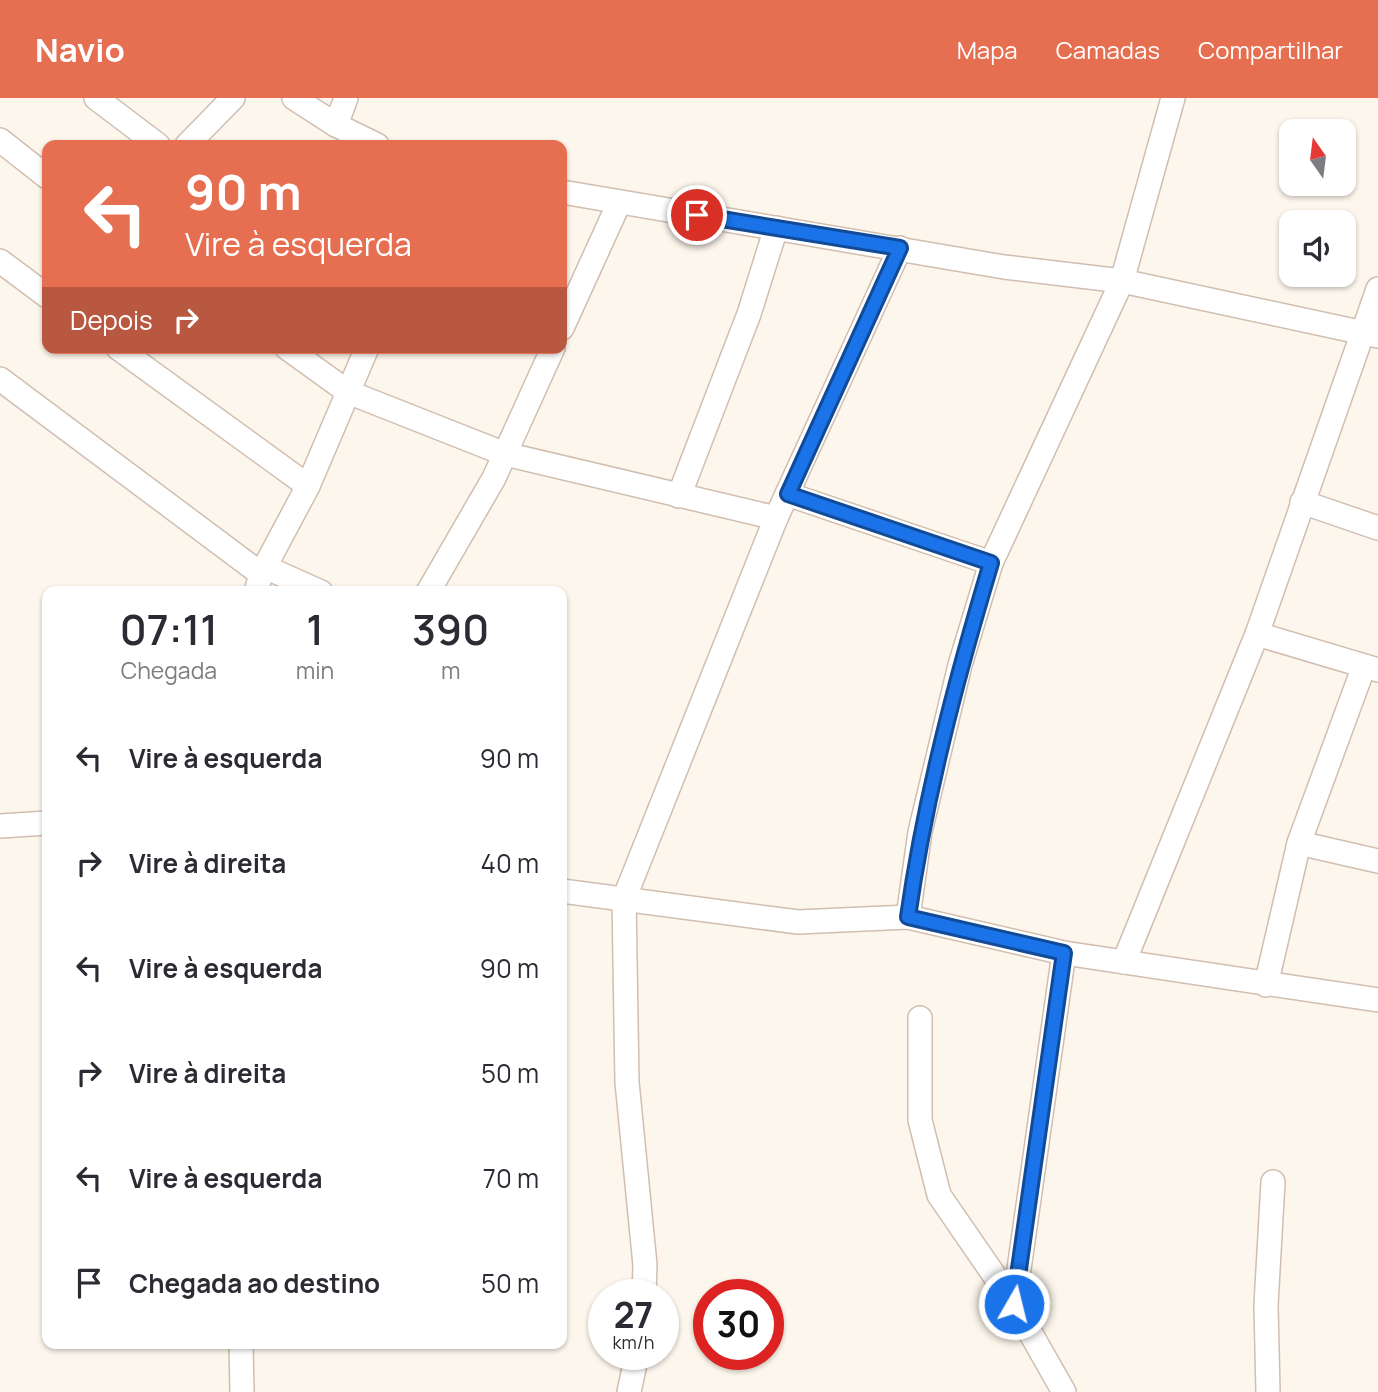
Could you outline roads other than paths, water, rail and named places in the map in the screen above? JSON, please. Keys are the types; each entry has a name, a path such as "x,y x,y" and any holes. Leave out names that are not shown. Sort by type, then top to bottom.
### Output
{"street":[{"path":"96,98 151,140"},
{"path":"192,140 233,98"},
{"path":"294,98 336,125 367,140"},
{"path":"336,125 346,98"},
{"path":"908,917 920,832 960,665 991,563 1122,281 1173,98"},
{"path":"0,139 42,173"},
{"path":"567,193 1004,267 1122,281 1370,333"},
{"path":"567,317 619,203"},
{"path":"679,496 749,314 776,228"},
{"path":"645,1279 627,1082 624,899 776,517 900,248"},
{"path":"0,261 42,289"},
{"path":"1124,962 1258,634 1302,502 1370,333 1378,289"},
{"path":"126,354 308,486"},
{"path":"295,354 348,392 505,454 776,517"},
{"path":"261,577 308,486 364,354"},
{"path":"431,586 505,454 550,354"},
{"path":"0,379 261,577 297,586"},
{"path":"788,494 991,563"},
{"path":"1302,502 1378,528"},
{"path":"1258,634 1371,668 1299,843 1266,985"},
{"path":"0,826 42,823"},
{"path":"1299,843 1378,861"},
{"path":"567,892 798,922 908,917 1064,953 1378,1000"},
{"path":"1014,1304 1064,953"},
{"path":"920,1018 920,1119 939,1195 1014,1304 1064,1392"},
{"path":"1268,1392 1266,1305 1273,1182"},
{"path":"241,1349 242,1392"},
{"path":"629,1392 634,1370"}]}
